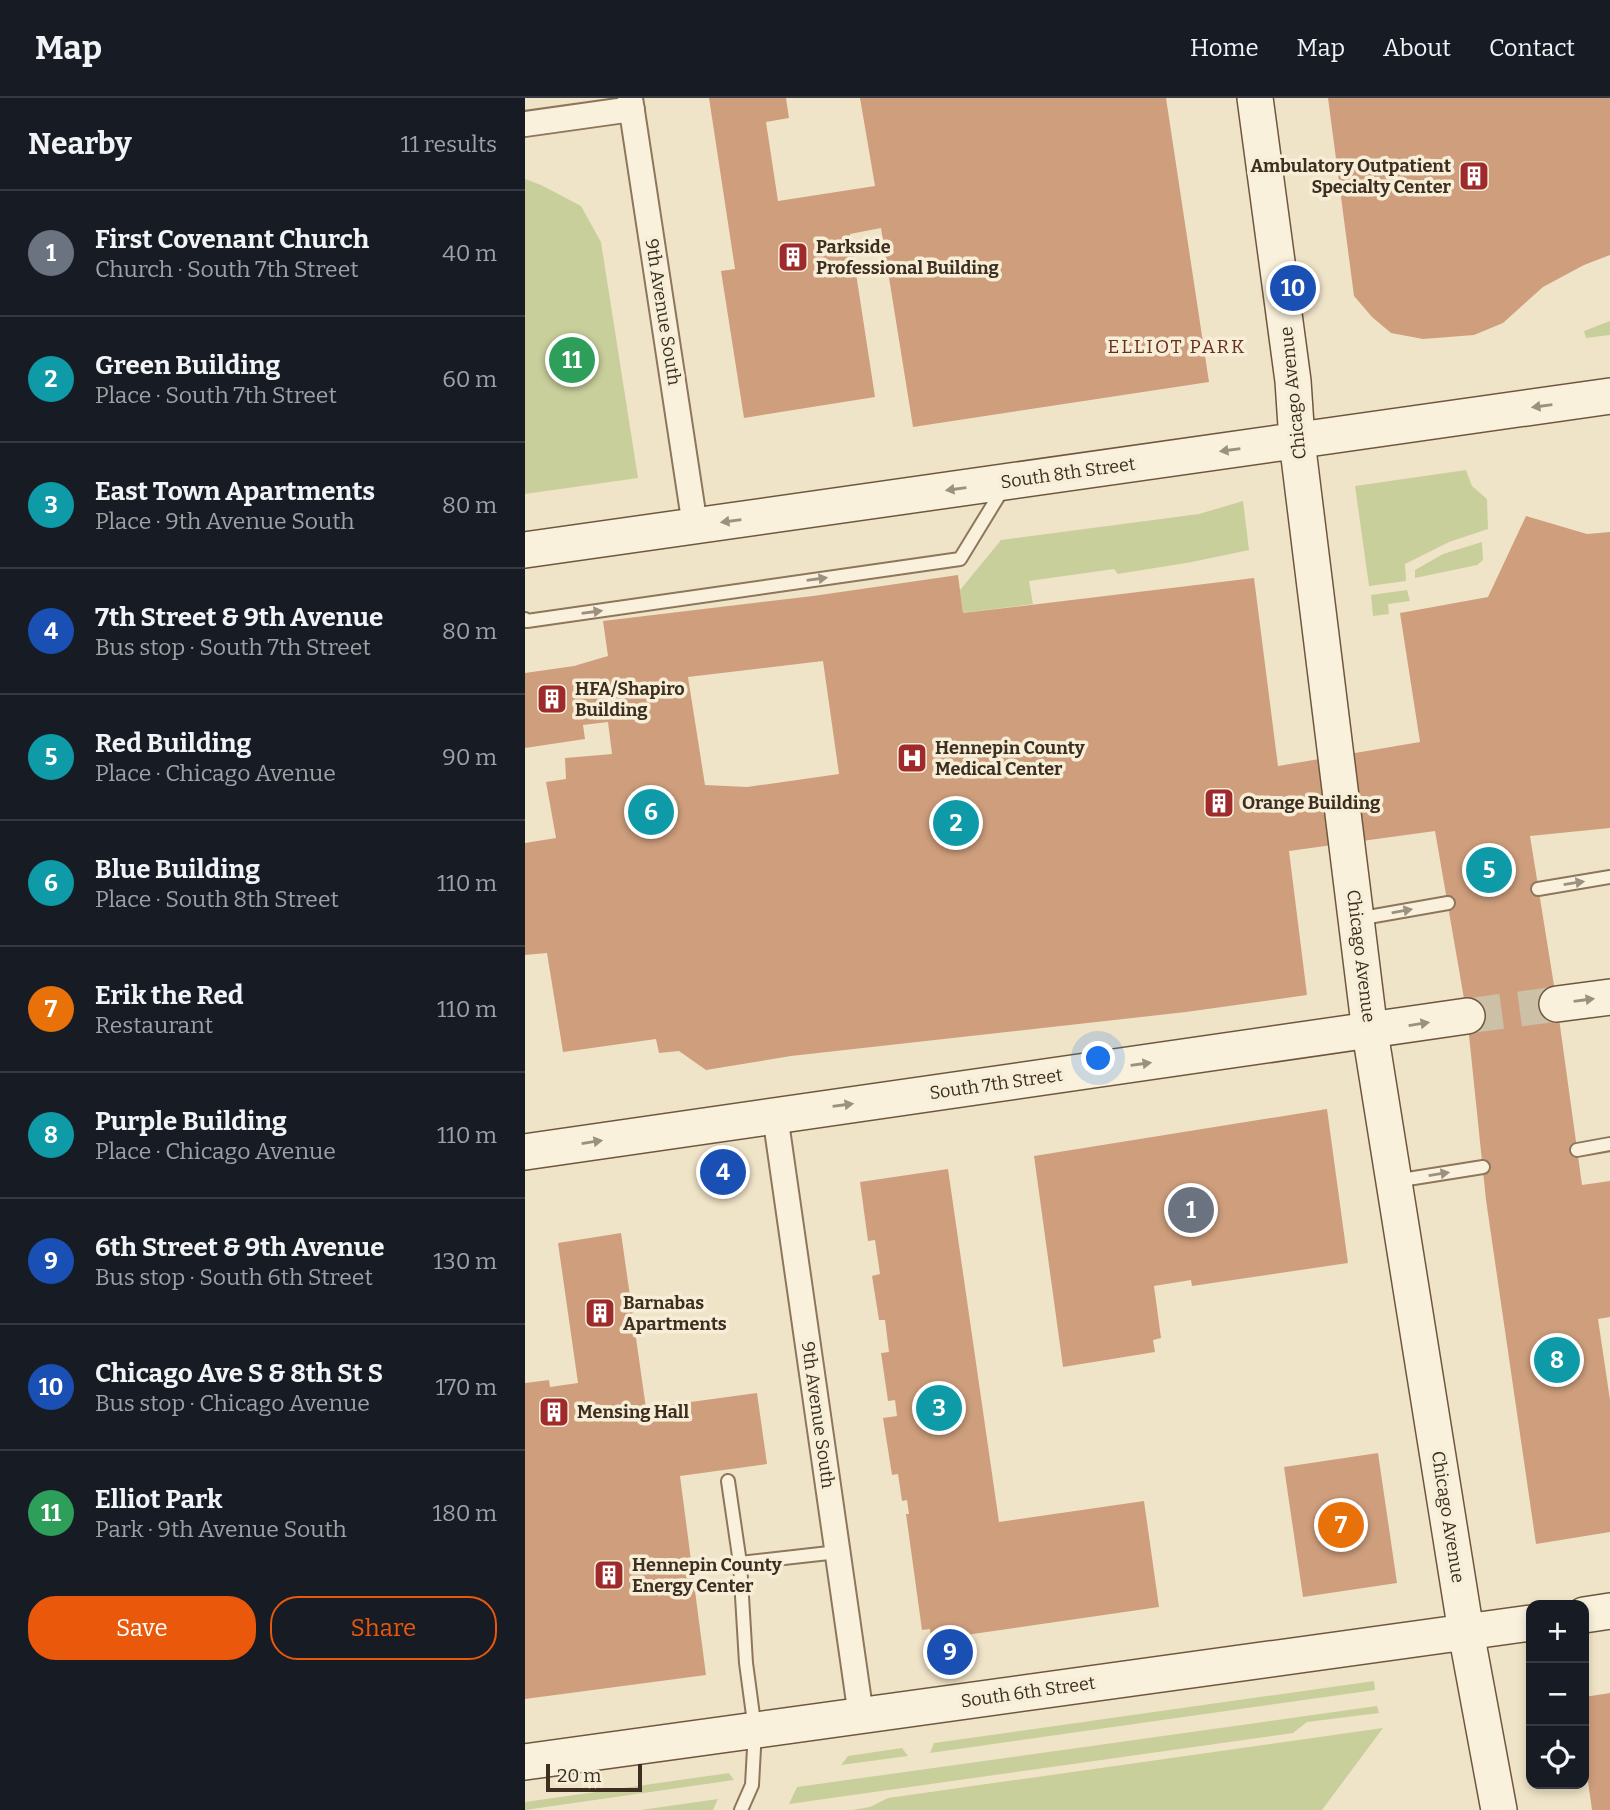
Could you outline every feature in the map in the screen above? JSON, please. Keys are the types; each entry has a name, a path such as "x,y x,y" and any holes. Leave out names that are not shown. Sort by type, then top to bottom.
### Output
{"main road":[{"name":"Chicago Avenue","path":"1255,98 1293,381 1297,441 1370,1032 1466,1632 1499,1810"},
{"name":"South 8th Street","path":"525,550 1610,396"},
{"path":"1557,1004 1610,997"},
{"name":"South 7th Street","path":"525,1152 1467,1016"},
{"path":"1589,1614 1610,1611"},
{"name":"South 6th Street","path":"525,1762 1526,1624"}],"street":[{"path":"525,124 631,104"},
{"name":"9th Avenue South","path":"631,104 695,526"},
{"name":"9th Avenue South","path":"775,1115 861,1716"}],"lane":[{"path":"525,619 527,621 960,559 1007,482"},
{"path":"1538,889 1610,877"},
{"path":"1357,919 1448,903"},
{"path":"1577,1150 1610,1144"},
{"path":"1394,1181 1483,1167"},
{"path":"729,1480 740,1563 746,1663 755,1730 751,1785 741,1810"},
{"path":"740,1563 838,1552"}],"green space":[{"path":"525,179 581,206 601,242 638,478 525,494"},
{"path":"1610,321 1610,335 1586,338 1584,331"},
{"path":"1466,470 1472,486 1487,499 1488,529 1449,542 1405,564 1406,581 1369,586 1355,486"},
{"path":"1243,501 1249,550 1118,574 1114,569 1029,581 1033,604 963,613 960,590 1001,540 1199,514"},
{"path":"1482,542 1483,560 1477,565 1415,578 1415,570 1443,554"},
{"path":"1407,590 1410,601 1388,604 1389,614 1373,616 1371,595"},
{"path":"1374,1681 1375,1690 930,1753 934,1743"},
{"path":"1377,1706 1379,1713 1307,1722 1293,1733 789,1804 797,1787"},
{"path":"1383,1728 1322,1810 852,1810 870,1807 888,1798"},
{"path":"902,1748 908,1756 841,1765 848,1756"},
{"path":"729,1773 734,1780 525,1810 525,1802"},
{"path":"718,1799 713,1810 641,1810"}],"building":[{"path":"709,98 786,98 789,118 766,122 778,201 875,186 860,98 1166,98 1209,382 913,427 881,228 850,234 875,397 744,418 721,271 735,269"},
{"name":"Ambulatory Outpatient Specialty Center","path":"1328,98 1610,98 1610,255 1584,265 1543,287 1503,323 1474,335 1423,339 1391,333 1372,317 1354,296"},
{"name":"Hennepin County Medical Center","path":"1526,516 1587,534 1610,532 1610,828 1530,836 1582,1185 1610,1181 1610,1317 1598,1319 1610,1400 1610,1532 1536,1544 1486,1200 1467,1016 1435,831 1289,851 1307,995 1186,1012 791,1056 706,1070 679,1051 659,1053 656,1039 563,1052 547,953 525,955 525,843 556,838 546,782 566,779 565,758 612,754 608,722 583,725 585,739 525,748 525,673 574,666 608,656 603,621 813,596 958,575 963,613 1254,578 1278,766 1420,742 1400,613 1488,597","holes":["823,661 839,774 747,787 705,785 688,677"]},
{"path":"1327,1109 1348,1263 1192,1286 1191,1280 1154,1286 1161,1338 1153,1340 1155,1352 1063,1367 1034,1156"},
{"path":"948,1169 999,1522 1144,1501 1159,1607 931,1640 930,1629 922,1630 906,1514 909,1514 907,1500 902,1501 898,1474 892,1475 883,1418 897,1416 895,1400 888,1401 881,1353 889,1352 885,1320 879,1320 872,1276 880,1274 875,1240 868,1241 860,1182"},
{"name":"Hennepin County Energy Center","path":"621,1233 646,1408 757,1393 767,1464 680,1476 706,1675 525,1699 525,1383 549,1380 550,1387 578,1383 558,1243"},
{"path":"1378,1453 1397,1583 1303,1597 1284,1467"},
{"path":"1610,1693 1610,1810 1592,1810 1589,1789 1589,1696"}],"tunnel":[{"path":"1467,1016 1557,1004"}],"place":[{"name":"Ambulatory Outpatient Specialty Center","path":"1474,176"},
{"name":"Parkside Professional Building","path":"793,257"},
{"name":"Chicago Ave S & 8th St S","path":"1293,288"},
{"name":"Elliot Park","path":"572,360"},
{"name":"HFA/Shapiro Building","path":"552,699"},
{"name":"Hennepin County Medical Center","path":"912,758"},
{"name":"Orange Building","path":"1219,803"},
{"name":"Blue Building","path":"651,812"},
{"name":"Green Building","path":"956,823"},
{"name":"Red Building","path":"1489,870"},
{"name":"7th Street & 9th Avenue","path":"723,1172"},
{"name":"First Covenant Church","path":"1191,1210"},
{"name":"Barnabas Apartments","path":"600,1313"},
{"name":"Purple Building","path":"1557,1360"},
{"name":"East Town Apartments","path":"939,1408"},
{"name":"Mensing Hall","path":"554,1412"},
{"name":"Erik the Red","path":"1341,1525"},
{"name":"Hennepin County Energy Center","path":"609,1575"},
{"name":"6th Street & 9th Avenue","path":"950,1652"}],"district":[{"name":"ELLIOT PARK","path":"1177,346"}]}
